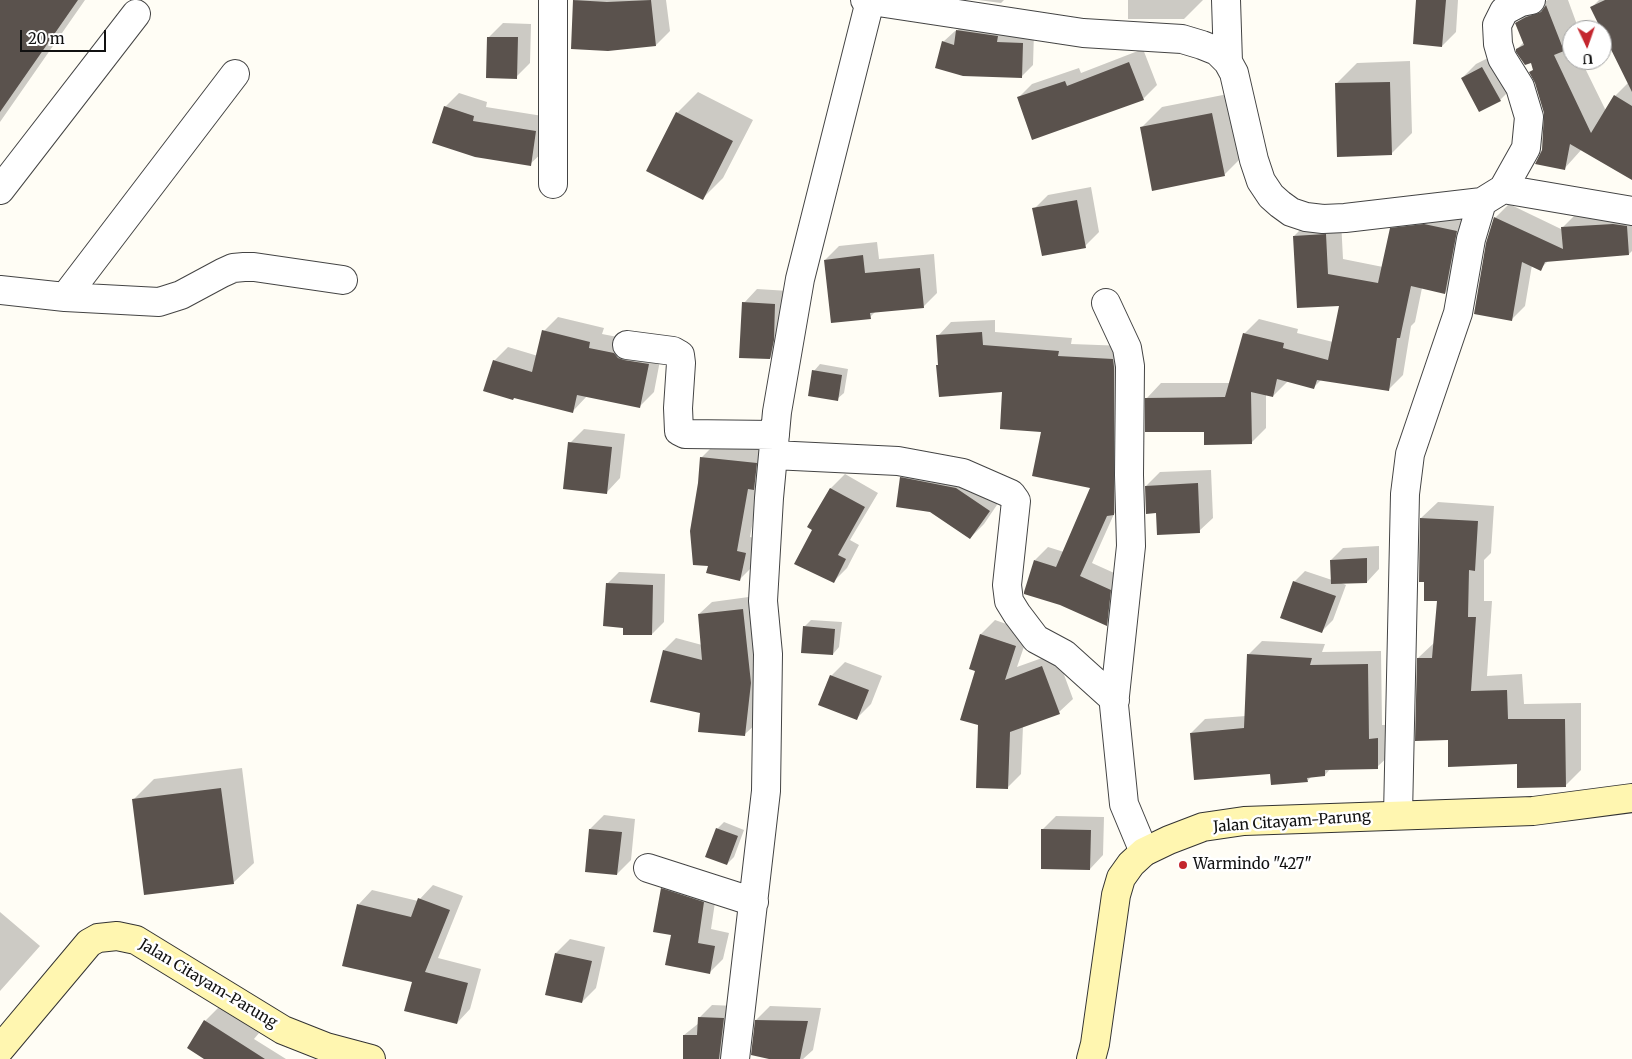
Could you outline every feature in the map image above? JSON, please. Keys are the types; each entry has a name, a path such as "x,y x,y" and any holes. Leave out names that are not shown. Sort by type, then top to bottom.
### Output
{"street":[{"path":"552,184 553,0"},
{"path":"1226,0 1228,62"},
{"path":"1398,815 1404,494 1410,454 1458,313 1472,239 1493,196 1526,148 1529,117 1520,87 1502,58 1498,44 1497,25 1504,10 1521,2 1531,0"},
{"path":"735,1059 766,791 768,654 763,600 777,412 800,279 868,1 949,6 1083,33 1182,39 1217,51 1228,62 1234,74 1254,160 1261,181 1271,196 1291,212 1306,217 1323,219 1345,218 1493,196 1632,211"},
{"path":"0,190 136,14"},
{"path":"65,297 235,74"},
{"path":"0,290 65,297 159,302 181,296 228,270 244,267 343,280"},
{"path":"1106,303 1127,348 1130,366 1129,475 1131,546 1115,700 1124,804 1144,852"},
{"path":"627,345 673,351 680,355 679,431 685,434 898,461 963,473 1010,494 1016,501 1007,585 1010,601 1017,614 1036,639 1064,654 1115,700"},
{"name":"Jalan Citayam-Parung","path":"1090,1059 1095,1044 1116,895 1122,878 1131,864 1144,852 1169,840 1203,828 1236,823 1534,811 1632,798"},
{"path":"648,868 754,902"},
{"name":"Jalan Citayam-Parung","path":"0,1049 89,943 98,938 117,936 136,940 283,1030 326,1047 371,1059"}],"building":[{"path":"0,0 78,0 0,112"},
{"path":"573,0 607,2 651,0 656,46 608,51 571,49"},
{"path":"1416,0 1446,0 1442,47 1413,44"},
{"path":"1605,0 1632,0 1632,92 1612,52 1612,20 1596,20 1590,7"},
{"path":"1546,5 1562,46 1562,52 1554,55 1591,133 1614,95 1632,106 1632,180 1570,144 1565,170 1535,164 1542,150 1544,113 1535,83 1529,72 1533,70 1531,63 1525,65 1516,52 1516,49 1524,45 1515,23 1541,12"},
{"path":"956,30 998,36 997,42 1023,43 1022,78 963,76 935,68 942,41 954,45"},
{"path":"487,37 518,37 517,79 486,78"},
{"path":"1129,62 1144,100 1032,140 1017,97 1065,81 1067,86"},
{"path":"1482,67 1501,101 1479,112 1461,78"},
{"path":"1390,82 1392,155 1337,157 1335,83"},
{"path":"444,106 474,116 473,121 536,131 531,166 475,157 432,143"},
{"path":"676,112 733,141 703,200 646,171"},
{"path":"1212,113 1225,176 1152,191 1140,127"},
{"path":"1077,200 1086,248 1042,256 1032,208"},
{"path":"1494,217 1563,249 1561,227 1613,224 1627,226 1629,255 1545,262 1541,271 1522,262 1512,321 1474,314 1486,243"},
{"path":"1424,224 1457,231 1445,294 1411,286 1400,338 1397,338 1389,391 1317,380 1314,389 1277,379 1273,397 1251,392 1252,444 1204,445 1204,432 1145,432 1145,398 1225,397 1243,333 1284,343 1283,348 1328,360 1339,306 1297,308 1293,236 1326,234 1328,274 1378,283 1390,228"},
{"path":"863,255 865,273 920,268 924,308 870,313 871,319 831,323 824,260"},
{"path":"742,302 775,304 774,340 770,359 739,358"},
{"path":"542,330 590,342 589,348 614,353 618,358 624,360 649,364 640,408 577,395 573,413 514,398 513,400 483,391 493,360 532,372"},
{"path":"982,332 983,345 1059,351 1058,356 1113,359 1114,515 1107,516 1080,576 1111,590 1107,626 1060,605 1024,594 1034,560 1056,567 1090,488 1032,476 1041,432 1000,429 1002,392 939,397 936,335"},
{"path":"812,370 842,375 838,401 808,396"},
{"path":"568,442 612,447 607,494 563,489"},
{"path":"700,457 757,463 754,490 748,489 737,551 746,553 740,581 706,573 708,566 693,565 690,531"},
{"path":"900,477 956,488 990,511 970,539 930,512 896,507"},
{"path":"1198,483 1200,533 1157,535 1156,513 1146,514 1145,486"},
{"path":"830,488 865,507 838,555 846,559 834,583 794,564 812,530 807,527"},
{"path":"1420,518 1478,521 1475,571 1469,570 1468,617 1476,617 1471,691 1507,690 1508,719 1565,719 1566,787 1517,788 1517,764 1448,767 1448,740 1415,741 1417,658 1432,658 1437,601 1424,601 1424,582 1419,582"},
{"path":"1367,558 1367,583 1331,584 1330,560"},
{"path":"1293,581 1336,596 1322,633 1280,618"},
{"path":"606,583 653,585 652,635 623,635 623,628 603,626"},
{"path":"743,609 751,683 745,736 698,732 700,713 650,702 663,650 702,660 698,614"},
{"path":"803,626 835,629 833,655 801,653"},
{"path":"980,634 1016,646 1005,680 1042,666 1060,714 1010,732 1008,789 976,788 978,725 960,720 975,671 969,669"},
{"path":"1247,654 1312,658 1310,665 1368,664 1369,739 1378,738 1378,769 1325,770 1325,776 1307,778 1308,782 1271,785 1270,774 1194,780 1190,733 1244,728"},
{"path":"830,675 869,690 857,720 818,705"},
{"path":"221,788 234,884 144,895 132,799"},
{"path":"716,828 738,836 727,865 705,857"},
{"path":"589,829 622,832 617,875 585,872"},
{"path":"1041,829 1091,830 1090,870 1041,869"},
{"path":"661,888 704,902 698,943 715,946 710,974 665,965 671,935 653,932"},
{"path":"418,898 450,910 425,972 468,983 457,1024 404,1011 412,982 342,966 357,904 411,917"},
{"path":"555,953 592,961 582,1003 545,995"},
{"path":"698,1017 724,1018 719,1059 683,1059 683,1035 697,1035"},
{"path":"204,1020 265,1059 204,1059 187,1048"},
{"path":"755,1020 808,1021 800,1059 769,1059 751,1055"}],"place":[{"name":"Warmindo \"427\"","path":"1183,865"}]}
